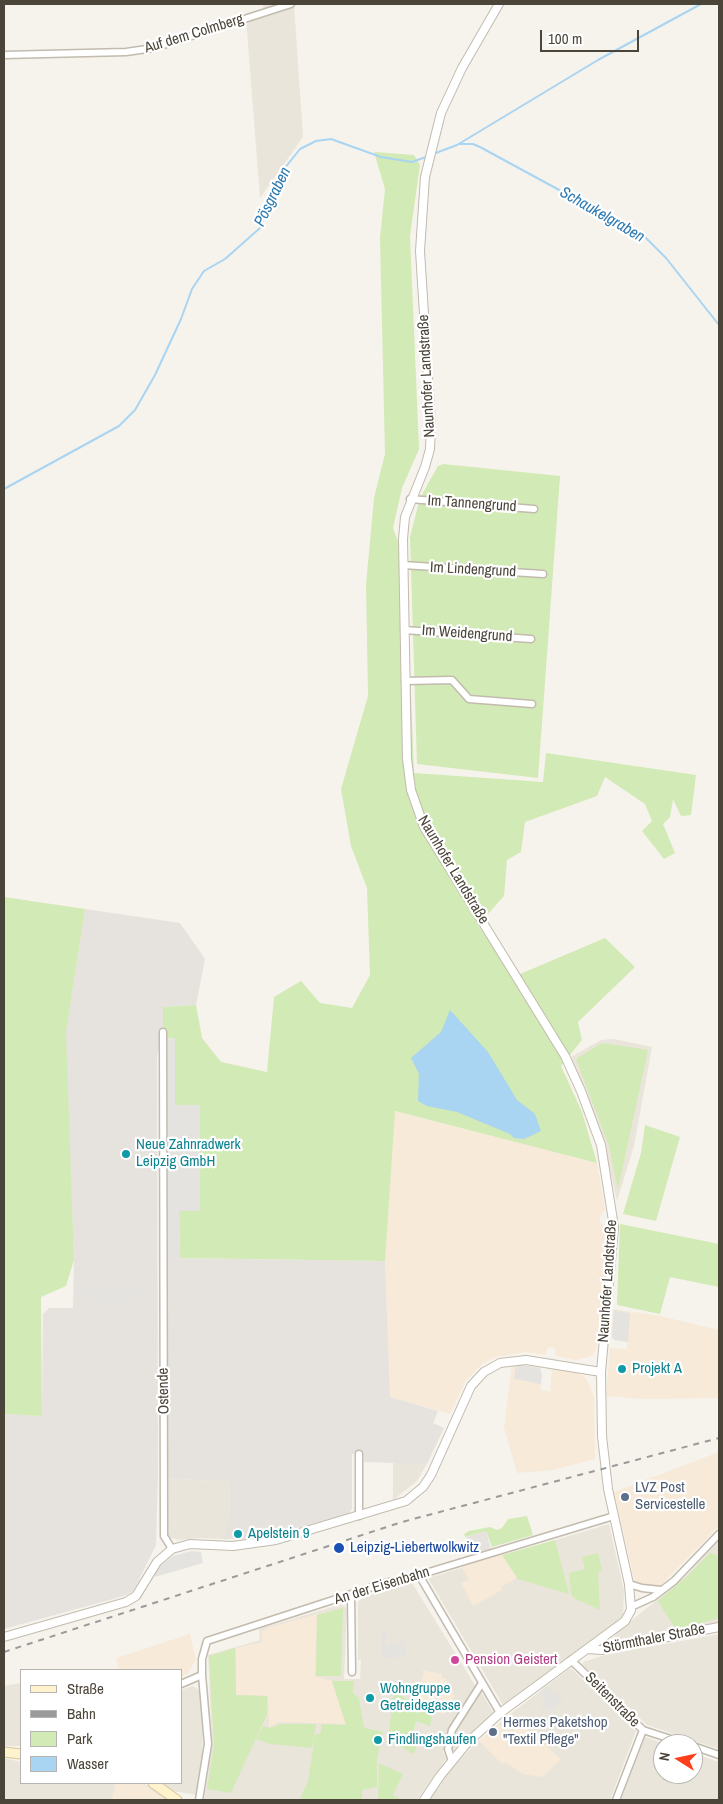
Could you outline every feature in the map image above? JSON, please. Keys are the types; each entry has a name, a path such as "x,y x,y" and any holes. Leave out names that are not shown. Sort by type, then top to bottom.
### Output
{"main road":[{"path":"4,1752 20,1754"},
{"path":"154,1784 175,1799"}],"street":[{"name":"Auf dem Colmberg","path":"4,55 126,52 154,48 291,4"},
{"name":"Naunhofer Landstraße","path":"499,4 462,68 441,113 427,166 421,217 420,250 430,432 425,467 410,499 405,517 403,566 408,775 414,802 424,827 565,1056 581,1091 601,1145 614,1227 601,1372 603,1443 608,1489 629,1584 631,1607"},
{"name":"Im Tannengrund","path":"410,499 534,509"},
{"name":"Im Lindengrund","path":"403,566 543,574"},
{"name":"Im Weidengrund","path":"404,630 531,639"},
{"path":"405,681 452,680 469,699 532,704"},
{"name":"Ostende","path":"163,1032 164,1537 172,1549"},
{"path":"4,1637 126,1602 136,1596 157,1562 172,1549 198,1544 249,1545 297,1535 406,1501 423,1487 471,1386 491,1367 507,1360 526,1360 601,1372"},
{"path":"359,1454 359,1516"},
{"name":"An der Eisenbahn","path":"202,1676 202,1659 207,1641 385,1583 419,1575 614,1516"},
{"path":"424,1800 467,1743 500,1713 625,1621 630,1614 631,1607 663,1590 683,1574 719,1534"},
{"path":"419,1575 500,1713"},
{"path":"629,1584 642,1588 663,1590"},
{"path":"352,1595 352,1672"},
{"name":"Störmthaler Straße","path":"588,1649 601,1650 719,1627"},
{"name":"Seitenstraße","path":"571,1660 642,1730 616,1800"},
{"path":"182,1684 202,1676 208,1744 199,1800"},
{"path":"452,1761 448,1749 452,1730 482,1683"},
{"path":"642,1730 655,1734"},
{"path":"703,1749 719,1755"}],"shaded area":[{"path":"263,4 294,4 303,137 260,198 246,18 263,12"},
{"path":"85,909 180,923 205,959 196,1005 163,1007 163,1032 157,1056 158,1472 156,1545 132,1592 124,1596 4,1629 4,1414 42,1416 43,1314 49,1308 73,1308 74,1260 65,1037"},
{"path":"175,1038 175,1105 200,1105 200,1211 179,1211 180,1258 162,1258 163,1039"},
{"path":"614,1039 652,1047 634,1146 617,1201 604,1144 571,1057 601,1040"},
{"path":"394,1111 597,1163 605,1210 600,1216 600,1222 606,1227 604,1280 601,1290 602,1306 599,1307 601,1310 596,1350 592,1356 576,1360 565,1358 556,1356 555,1348 549,1347 544,1355 526,1352 496,1357 483,1363 465,1382 450,1414 390,1397 385,1261"},
{"path":"162,1258 385,1261 390,1397 438,1411 433,1423 444,1428 427,1464 364,1462 364,1454 352,1454 352,1509 348,1514 275,1534 249,1539 222,1539 229,1520 230,1482 164,1478"},
{"path":"142,1285 142,1293 132,1293 132,1303 93,1303 93,1294 75,1294 75,1286"},
{"path":"613,1309 660,1316 719,1330 719,1398 643,1399 606,1396 610,1348 627,1349 627,1342 611,1338"},
{"path":"614,1310 630,1313 628,1342 614,1340 612,1337"},
{"path":"512,1364 540,1368 542,1376 540,1389 550,1392 552,1369 577,1372 586,1378 594,1396 595,1459 553,1470 517,1473 504,1427"},
{"path":"516,1364 540,1368 542,1374 541,1384 514,1379"},
{"path":"719,1452 719,1526 659,1587 635,1583 614,1492"},
{"path":"393,1461 427,1464 417,1481 393,1500"},
{"path":"164,1478 230,1482 229,1520 222,1539 198,1538 179,1540 164,1536"},
{"path":"609,1524 624,1591 623,1617 503,1705 428,1578"},
{"path":"486,1531 491,1549 471,1554 466,1537"},
{"path":"719,1540 719,1622 616,1641 614,1637 616,1633 685,1577"},
{"path":"191,1551 201,1552 203,1563 155,1577 155,1572 173,1556"},
{"path":"502,1554 517,1578 501,1587 502,1590 473,1606 461,1583 469,1580 461,1566"},
{"path":"411,1581 476,1687 448,1729 447,1745 443,1752 446,1759 417,1800 204,1800 212,1744 208,1655 260,1640 259,1629 342,1604 347,1609 344,1679 360,1679 361,1660 358,1660 358,1602 362,1598"},
{"path":"317,1614 315,1676 332,1681 346,1724 280,1722 269,1727 268,1696 236,1695 236,1648 262,1642 261,1631 270,1627"},
{"path":"382,1630 387,1630 386,1645 404,1641 406,1656 381,1659"},
{"path":"190,1634 196,1660 187,1674 182,1676 182,1669 119,1669 116,1658"},
{"path":"719,1634 719,1749 703,1744 703,1734 674,1734 647,1725 583,1665 583,1662 605,1655"},
{"path":"569,1669 572,1669 636,1731 610,1800 429,1800 452,1768 472,1747 509,1715"},
{"path":"422,1670 442,1674 442,1678 446,1678 447,1688 453,1690 452,1694 455,1695 444,1714 434,1708 431,1710 416,1698 417,1693 412,1691 415,1685 419,1686 424,1674"},
{"path":"20,1683 20,1746 4,1746 4,1686"},
{"path":"193,1686 200,1691 203,1726 202,1760 197,1795 173,1791 162,1784 182,1784 182,1690"},
{"path":"547,1686 555,1695 559,1693 563,1698 549,1712 545,1707 542,1710 540,1708 547,1702 539,1692"},
{"path":"478,1692 481,1692 494,1714 453,1751 450,1748 454,1731"},
{"path":"520,1722 561,1759 543,1777 523,1774 504,1762 502,1764 479,1741 499,1724 503,1728 506,1726 512,1732"},
{"path":"645,1737 653,1740 653,1784 703,1784 703,1756 719,1762 719,1800 621,1800"},
{"path":"4,1758 20,1762 20,1784 145,1784 169,1800 4,1800"},
{"path":"115,1784 142,1784 166,1800 112,1800"}],"green space":[{"path":"374,152 414,155 420,165 410,236 419,449 402,488 393,528 406,564 414,773 543,782 546,753 696,775 691,815 681,816 673,799 670,817 663,824 675,853 664,859 642,831 652,821 645,804 605,777 597,796 525,822 521,852 507,860 504,896 478,925 513,977 605,938 635,967 578,1022 582,1040 561,1066 582,1112 597,1163 395,1111 385,1261 180,1258 179,1211 200,1211 199,1105 175,1105 175,1038 163,1039 163,1007 196,1005 202,1038 221,1062 267,1072 274,997 301,981 320,1003 352,1008 370,975 367,888 351,846 341,789 368,696 366,584 374,498 385,454 380,238 385,189"},
{"path":"443,464 560,476 538,778 417,764 410,537 420,498 438,466"},
{"path":"4,897 85,909 66,1032 74,1260 66,1286 41,1297 42,1416 4,1414"},
{"path":"602,1043 648,1050 618,1189 609,1146 576,1059"},
{"path":"645,1125 680,1137 656,1221 623,1214 641,1153"},
{"path":"620,1224 719,1244 719,1287 670,1277 660,1314 617,1305"},
{"path":"527,1516 533,1535 492,1547 486,1531 465,1537 464,1534 469,1531 490,1527 497,1530 502,1528 508,1519"},
{"path":"555,1540 569,1594 518,1579 502,1555"},
{"path":"598,1553 602,1570 598,1573 600,1610 574,1598 571,1594 569,1573 585,1569 582,1557"},
{"path":"710,1553 719,1556 719,1618 676,1630 658,1601"},
{"path":"343,1608 341,1676 316,1676 317,1615"},
{"path":"235,1648 236,1695 267,1696 267,1714 231,1793 207,1789 214,1745 209,1656"},
{"path":"332,1681 354,1681 353,1693 359,1699 364,1728 383,1732 377,1758 377,1787 362,1790 362,1800 308,1800 300,1798 308,1782 315,1734 320,1734 322,1724 346,1725"},
{"path":"394,1691 432,1716 430,1726 416,1721 413,1732 420,1736 414,1754 388,1740"},
{"path":"281,1724 316,1724 312,1748 270,1744 256,1739 263,1726 270,1728"},
{"path":"379,1763 403,1774 393,1795 399,1798 397,1800 378,1800"}],"water":[{"path":"450,1010 488,1052 517,1100 535,1114 541,1131 524,1139 514,1138 510,1134 457,1112 427,1106 418,1101 419,1074 411,1058 441,1032"}],"waterway":[{"name":"Pösgraben","path":"433,154 457,145 598,60 701,4"},
{"name":"Pösgraben","path":"4,489 119,426 135,410 155,375 181,319 192,289 204,271 225,259 260,228 284,169 300,149 316,141 331,139 381,157 412,162 426,157"},
{"name":"Schaukelgraben","path":"459,144 473,144 480,147 644,236 666,258 719,325"}],"railway":[{"path":"4,1652 402,1522 719,1438"}],"place":[{"name":"Neue Zahnradwerk Leipzig GmbH","path":"126,1154"},
{"name":"Projekt A","path":"622,1369"},
{"name":"LVZ Post Servicestelle","path":"625,1497"},
{"name":"Apelstein 9","path":"238,1534"},
{"name":"Leipzig-Liebertwolkwitz","path":"339,1548"},
{"name":"Pension Geistert","path":"455,1660"},
{"name":"Wohngruppe Getreidegasse","path":"370,1698"},
{"name":"Hermes Paketshop \"Textil Pflege\"","path":"493,1732"},
{"name":"Findlingshaufen","path":"378,1740"}]}
